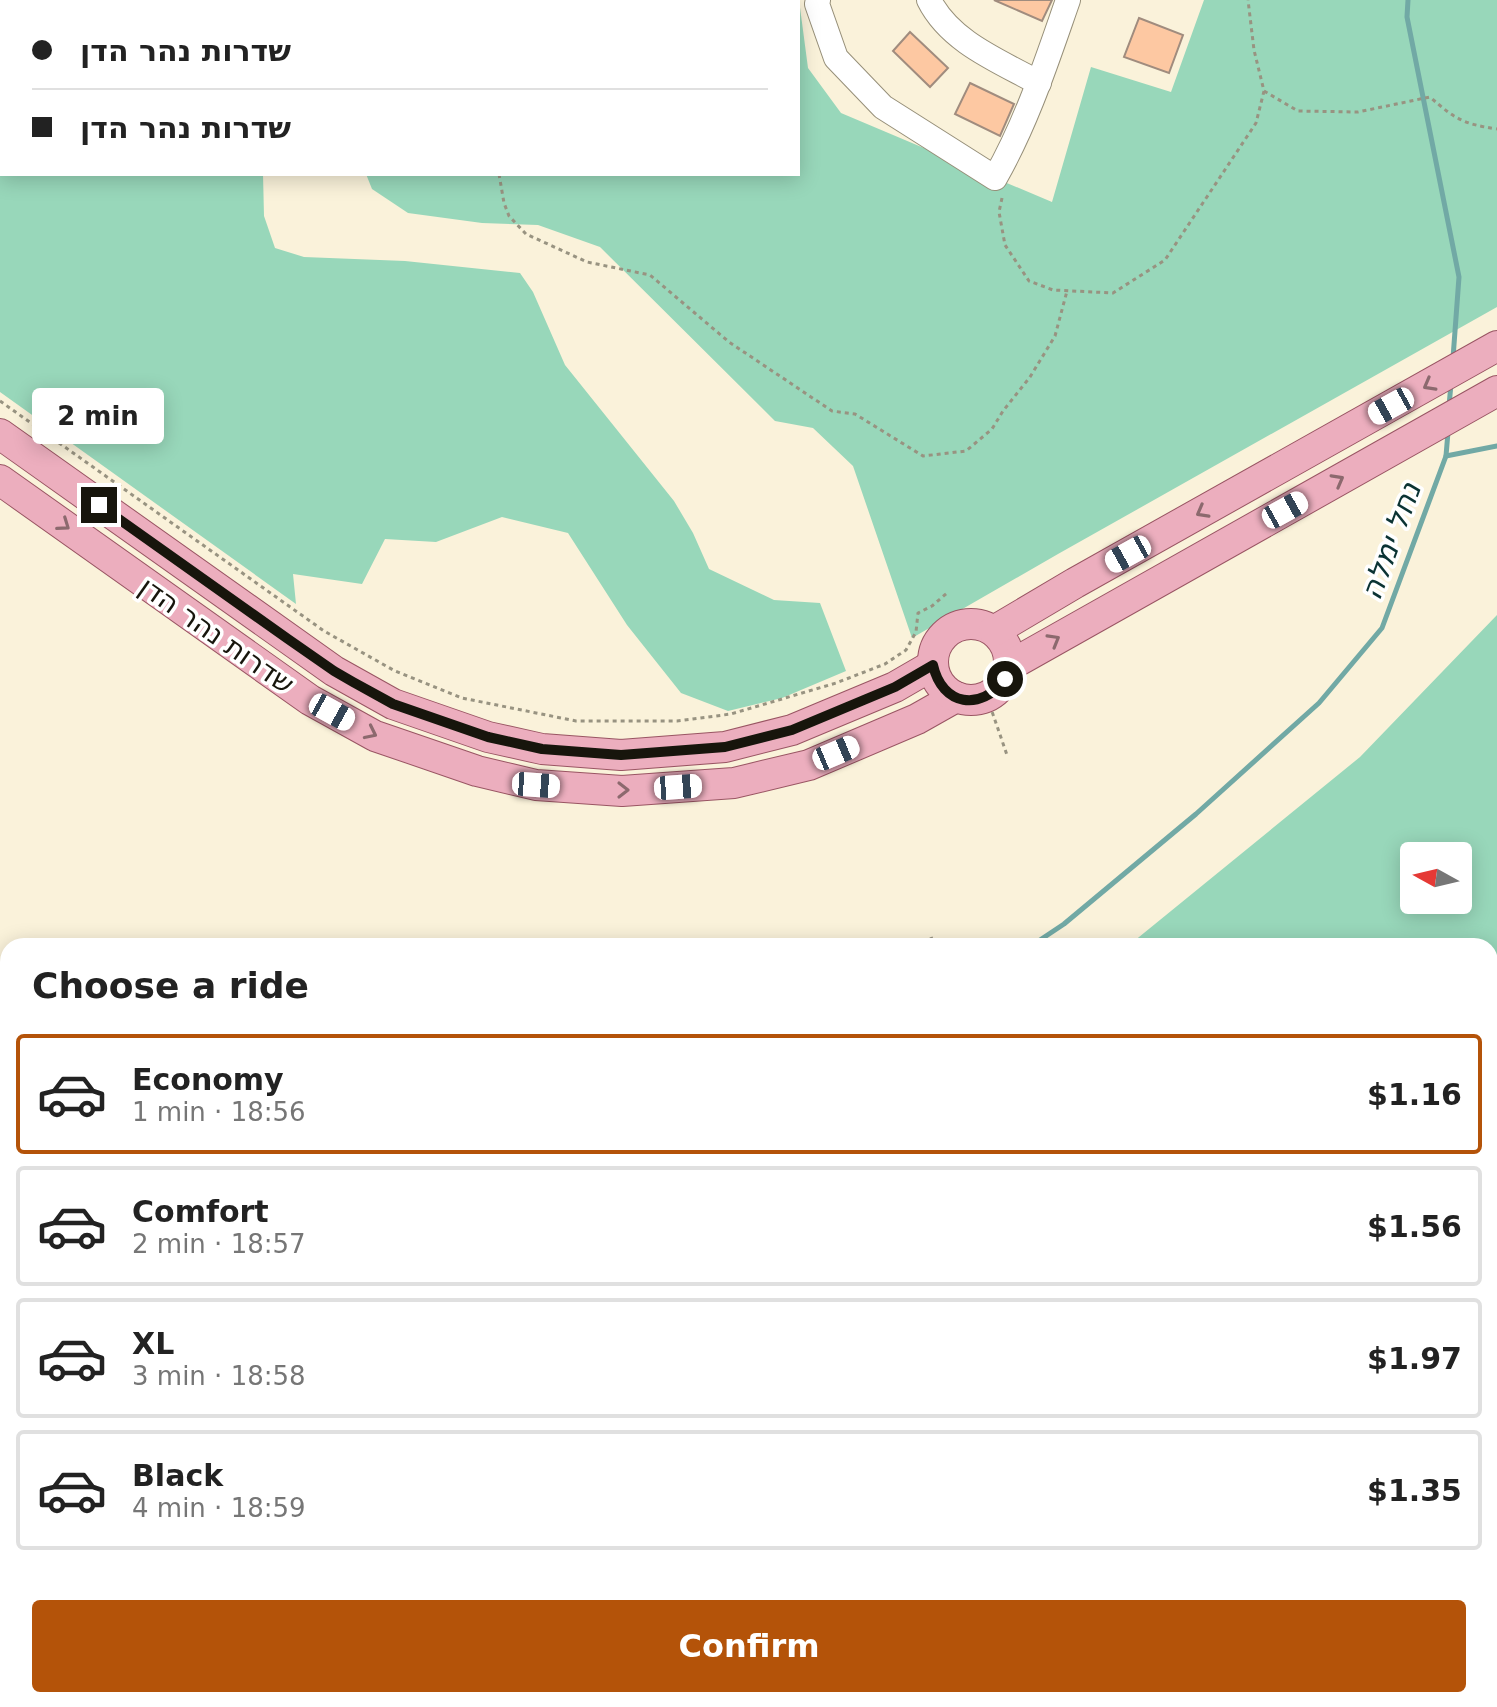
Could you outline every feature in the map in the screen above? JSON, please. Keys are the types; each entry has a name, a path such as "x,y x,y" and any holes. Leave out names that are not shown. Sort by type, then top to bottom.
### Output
{"main road":[{"path":"994,631 1497,346"},
{"path":"1009,666 1497,391"},
{"name":"שדרות נהר הדן","path":"0,434 334,671 393,704 488,737 542,749 621,755 725,747 792,730 895,687 933,665"},
{"name":"שדרות נהר הדן","path":"0,480 310,700 375,736 477,771 536,785 622,791 734,783 809,765 917,719 956,697 966,700 987,697"},
{"path":"956,697 940,684 933,665 934,653 947,632 970,624 994,631 1006,647 1009,666 1005,679 998,690 987,697"}],"street":[{"path":"818,0 836,58 883,107 995,178 1011,150 1039,83 1068,0"},
{"path":"929,0 936,14 953,33 1039,83"}],"path":[{"path":"1002,197 999,212 1005,245 1029,281 1053,290 1113,293 1165,260 1256,123 1264,91 1254,50 1248,0"},
{"path":"1264,91 1298,111 1358,112 1430,97 1454,118 1497,129"},
{"path":"499,176 509,216 526,234 587,262 650,275 729,342 832,411 855,414 923,456 966,451 992,429 1055,336 1067,291"},
{"path":"0,401 324,631 395,671 462,698 576,721 677,721 731,714 836,683 885,664 906,650 916,632 918,613 947,593"},
{"path":"987,697 1007,755"}],"green space":[{"path":"1204,0 1497,0 1497,307 912,638 853,466 813,428 775,421 600,247 538,225 482,223 408,213 372,189 367,176 800,176 800,8 808,68 841,113 1052,202 1091,67 1171,92"},
{"path":"0,176 263,176 264,216 275,248 304,257 405,261 520,273 533,292 565,365 674,501 709,569 774,600 820,603 846,671 782,698 728,711 681,693 627,625 568,533 502,517 436,542 385,539 362,584 293,574 296,604 0,392"},
{"path":"1497,615 1497,938 1138,938 1360,757"}],"building":[{"path":"994,0 1052,0 1042,21"},
{"path":"1139,18 1183,35 1169,73 1124,57"},
{"path":"910,32 948,68 930,87 893,51"},
{"path":"970,83 1014,104 1000,136 955,114"}],"waterway":[{"name":"נחל ימלה","path":"1408,0 1407,17 1459,277 1453,358"},
{"name":"נחל ימלה","path":"1449,406 1451,384"},
{"name":"נחל ימלה","path":"1043,938 1196,814 1319,703 1382,628 1446,456 1448,432"},
{"path":"1446,456 1497,446"}],"route":[{"path":"99,505 353,682 393,704 488,737 542,749 621,755 725,747 792,730 895,687 933,665 935,675 947,692 966,700 987,697 998,690 1005,679"}]}
